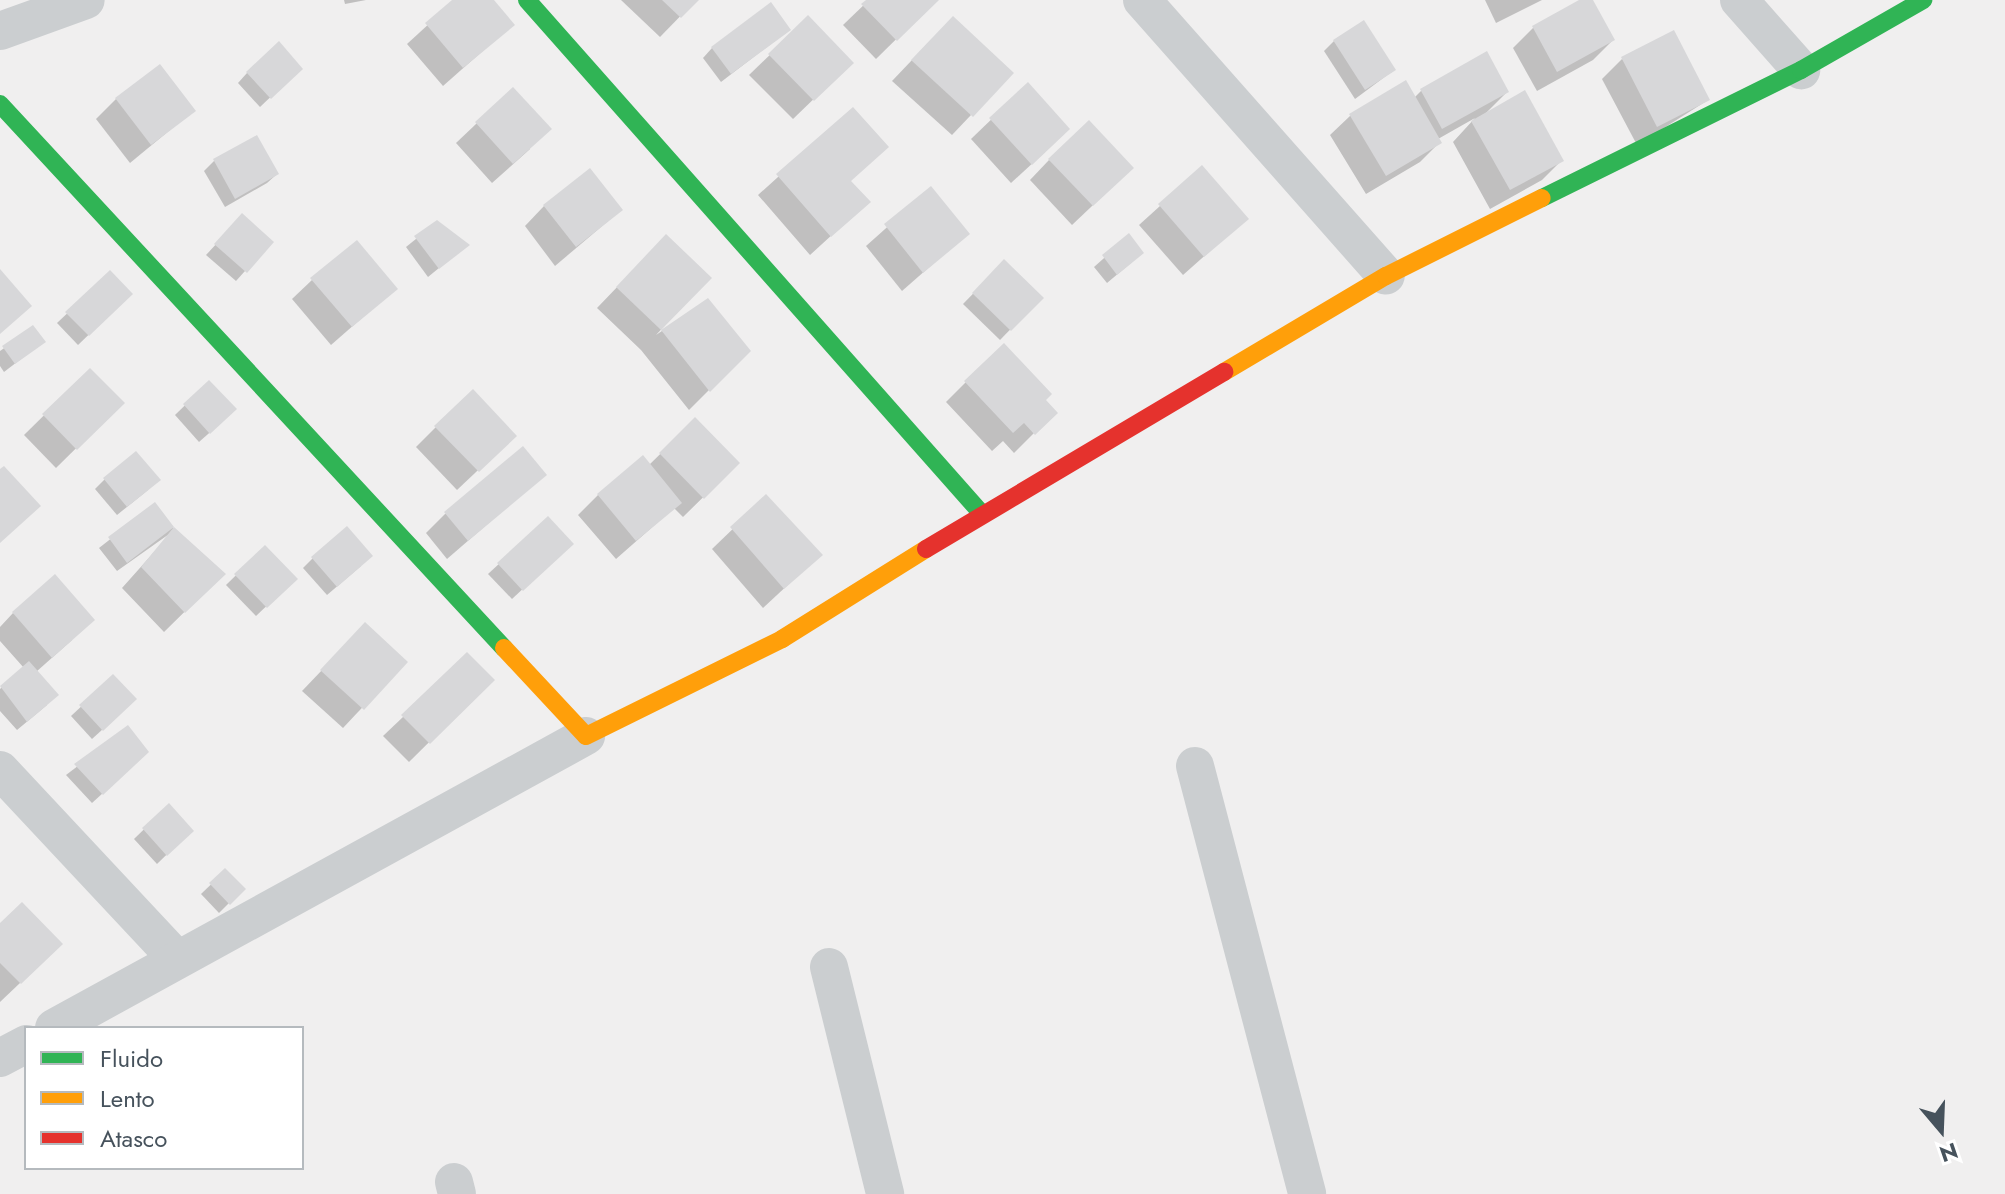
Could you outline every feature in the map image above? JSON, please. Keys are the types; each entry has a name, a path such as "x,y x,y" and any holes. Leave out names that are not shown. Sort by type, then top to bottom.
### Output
{"street":[{"path":"0,31 86,0"},
{"path":"527,0 982,514"},
{"path":"1142,0 1386,276"},
{"path":"1739,0 1801,70"},
{"path":"58,1026 586,736 782,639 982,514 1386,276 1801,70 1923,0"},
{"path":"0,104 586,736"},
{"path":"1195,766 1307,1194"},
{"path":"0,770 177,959"},
{"path":"829,967 885,1194"},
{"path":"0,1058 24,1045"}],"building":[{"path":"452,0 494,0 515,25 463,68 425,23"},
{"path":"662,0 699,0 681,18"},
{"path":"866,0 939,0 897,41 861,4"},
{"path":"1579,0 1593,0 1615,40 1557,72 1532,26"},
{"path":"771,2 791,30 731,74 711,47"},
{"path":"808,15 854,63 814,101 768,54"},
{"path":"953,16 1014,73 973,117 911,60"},
{"path":"1364,20 1396,70 1365,90 1333,40"},
{"path":"1674,30 1710,100 1657,127 1621,57"},
{"path":"279,41 303,69 271,99 246,72"},
{"path":"1487,51 1509,92 1442,129 1420,89"},
{"path":"160,64 196,111 151,145 115,98"},
{"path":"1406,80 1442,143 1386,176 1349,114"},
{"path":"1028,82 1070,129 1032,165 989,118"},
{"path":"513,87 552,129 513,164 475,122"},
{"path":"1525,90 1564,161 1510,190 1471,121"},
{"path":"853,107 889,147 851,181 871,202 831,237 776,174"},
{"path":"1089,120 1134,168 1093,206 1048,159"},
{"path":"257,135 279,174 235,199 213,159"},
{"path":"1202,165 1249,219 1204,257 1158,204"},
{"path":"590,168 623,210 576,247 543,205"},
{"path":"931,186 970,234 923,273 884,224"},
{"path":"242,213 274,242 247,273 214,244"},
{"path":"437,220 470,245 439,269 414,236"},
{"path":"1129,233 1144,253 1117,275 1102,255"},
{"path":"666,234 712,278 661,330 616,287"},
{"path":"357,240 398,289 352,327 310,278"},
{"path":"1004,259 1044,298 1011,331 972,293"},
{"path":"0,269 32,306 0,334"},
{"path":"110,270 133,294 89,336 65,312"},
{"path":"708,298 751,351 710,392 661,330"},
{"path":"33,325 46,342 15,364 2,346"},
{"path":"1004,343 1052,394 1046,400 1058,413 1035,435 1024,423 1013,433 964,381"},
{"path":"90,368 125,403 77,450 42,414"},
{"path":"209,380 237,409 210,434 183,404"},
{"path":"473,389 517,436 479,472 434,426"},
{"path":"695,417 740,463 704,499 659,453"},
{"path":"523,446 547,475 468,541 444,512"},
{"path":"136,451 161,480 127,507 103,478"},
{"path":"643,455 682,503 636,541 597,494"},
{"path":"4,466 41,506 0,543 0,469"},
{"path":"766,494 823,555 784,589 730,527"},
{"path":"155,502 174,527 127,563 108,537"},
{"path":"548,516 574,544 523,591 497,563"},
{"path":"347,526 373,556 337,587 311,557"},
{"path":"174,527 226,574 185,613 141,567"},
{"path":"265,545 298,579 267,608 234,574"},
{"path":"55,574 95,620 52,658 12,612"},
{"path":"365,622 408,662 364,710 320,670"},
{"path":"467,652 495,680 430,744 401,715"},
{"path":"29,661 59,695 27,722 0,686"},
{"path":"113,674 137,699 103,731 79,705"},
{"path":"128,725 149,752 103,795 74,764"},
{"path":"169,803 194,831 167,856 142,828"},
{"path":"225,868 246,889 230,905 209,883"},
{"path":"22,902 63,944 21,984 0,963 0,923"}],"traffic: fast":[{"path":"527,0 982,514"},
{"path":"1542,198 1801,70 1923,0"},
{"path":"0,104 504,648"}],"traffic: slow":[{"path":"1224,372 1386,276 1542,198"},
{"path":"504,648 586,736 782,639 926,549"}],"traffic: jam":[{"path":"926,549 1224,372"}]}
